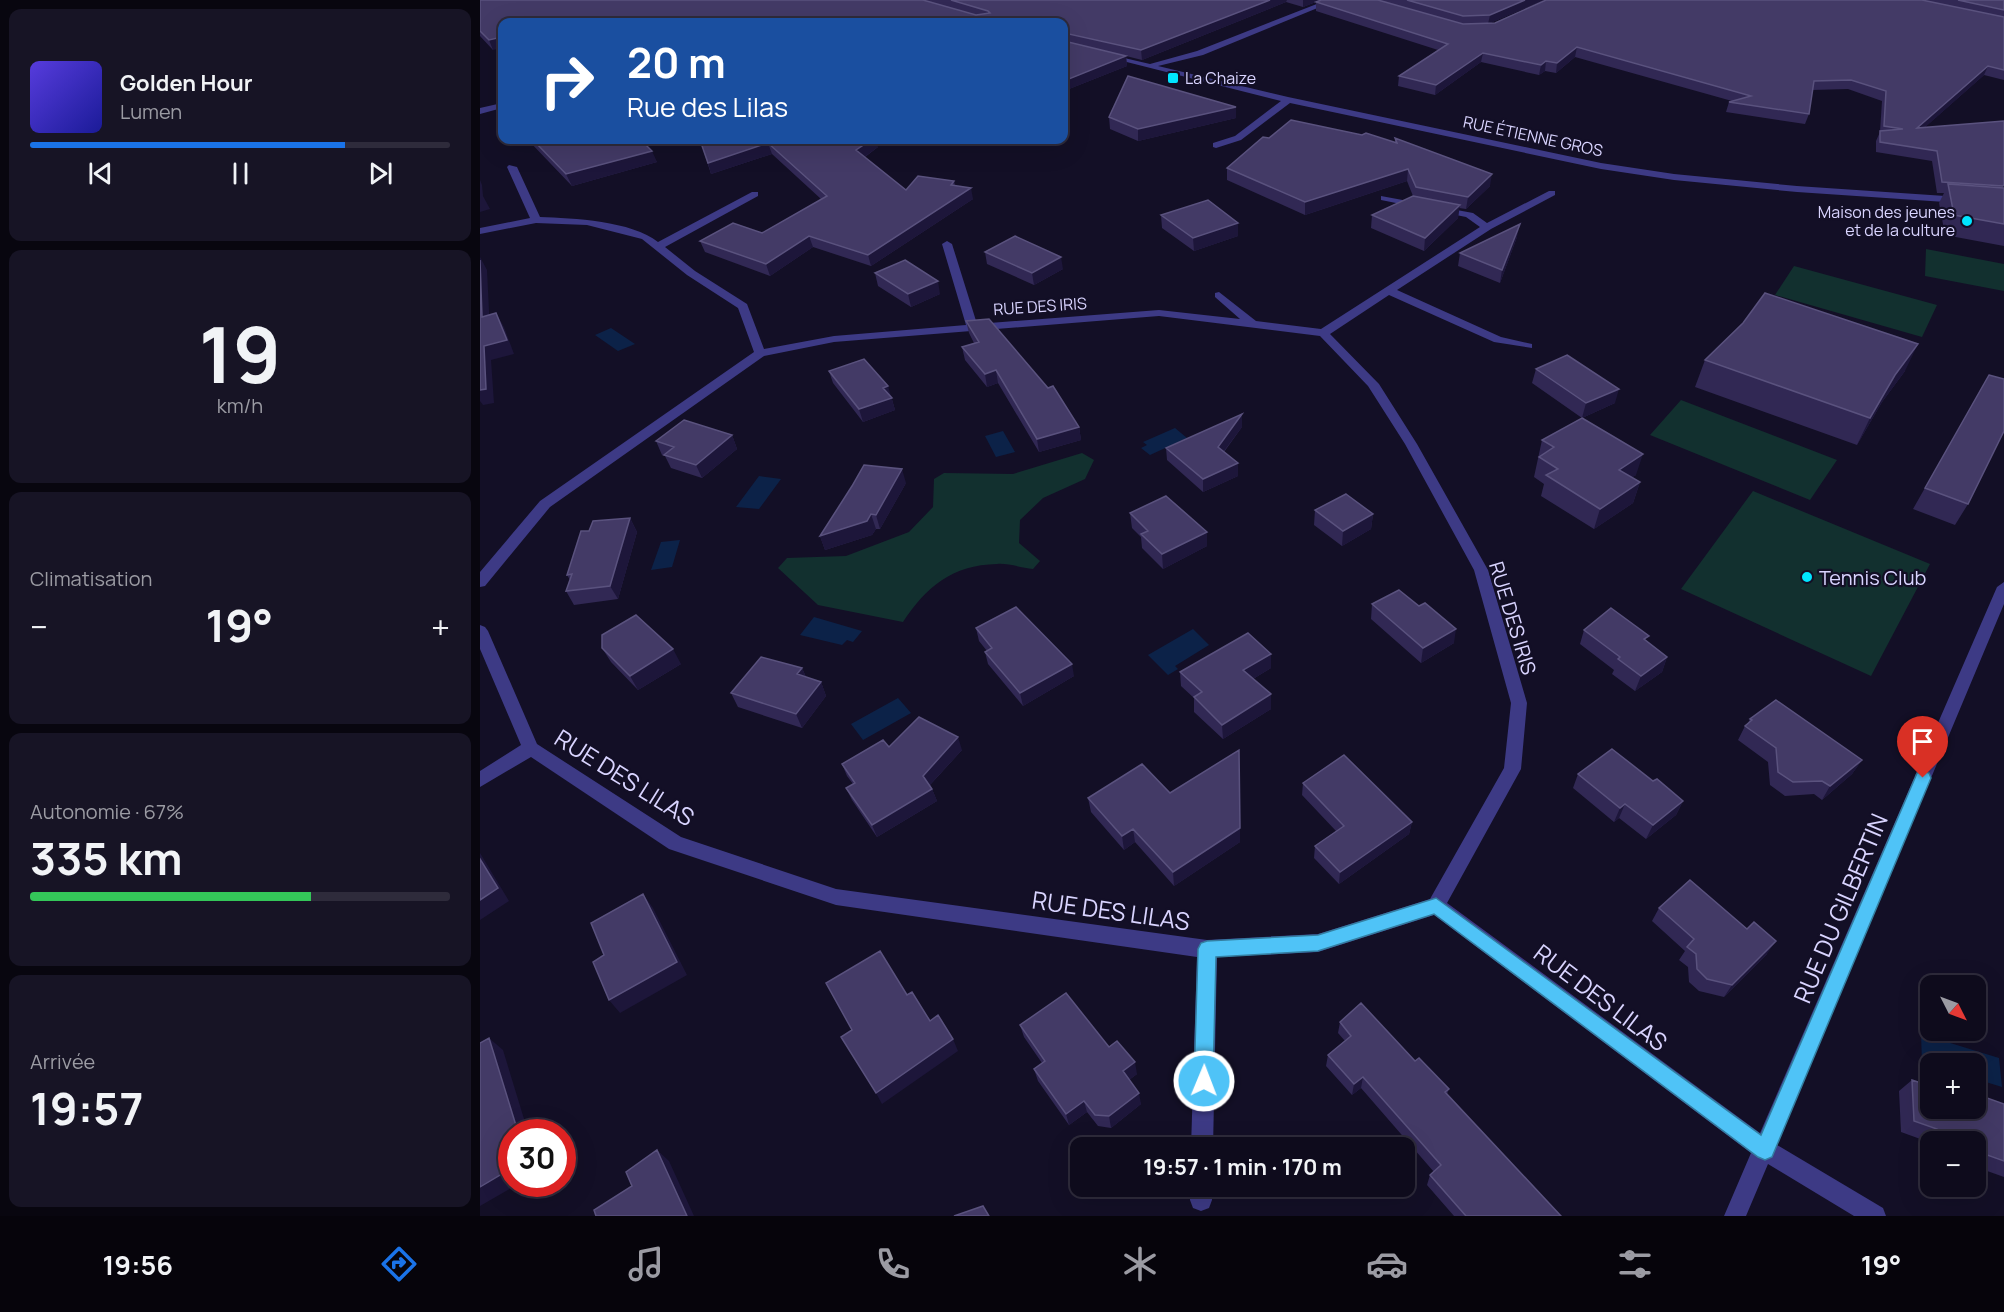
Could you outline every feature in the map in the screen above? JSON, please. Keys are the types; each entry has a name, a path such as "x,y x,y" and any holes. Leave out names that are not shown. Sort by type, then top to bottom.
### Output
{"street":[{"path":"1149,66 1200,53 1333,0"},
{"name":"RUE ÉTIENNE GROS","path":"1095,54 1288,100 1572,160 1664,176 1797,189 1972,200"},
{"path":"1216,145 1238,138 1288,100"},
{"path":"480,111 498,107"},
{"path":"512,167 536,220"},
{"path":"1323,333 1487,227 1551,193"},
{"path":"658,246 755,194"},
{"path":"1384,198 1468,215 1487,227"},
{"path":"480,231 536,220 586,222 646,237 691,273 743,306 760,353"},
{"path":"947,244 973,328"},
{"path":"1390,291 1498,340 1527,346"},
{"path":"1219,294 1252,324"},
{"name":"RUE DES IRIS","path":"480,582 545,504 760,353 834,339 1159,313 1323,333 1373,384 1411,444 1481,570 1519,703 1512,769 1436,906"},
{"name":"RUE DU GILBERTIN","path":"1735,1216 2004,587"},
{"name":"RUE DES LILAS","path":"480,631 531,748 675,843 836,897 1207,949 1318,943 1436,906 1765,1150 1875,1216"},
{"path":"480,780 531,748"},
{"path":"1202,1137 1207,949"}],"green space":[{"path":"1926,249 2004,264 2004,291 1925,276"},
{"path":"1794,266 1937,305 1922,337 1775,295"},
{"path":"1681,400 1837,460 1810,500 1650,435"},
{"path":"1082,453 1094,460 1085,479 1043,498 1020,520 1019,543 1040,561 1033,569 1006,564 981,565 954,574 942,580 921,598 903,622 818,605 778,568 787,558 846,556 909,532 933,507 934,479 944,473 1013,474"},
{"name":"Tennis Club","path":"1753,491 1930,564 1871,676 1681,589"}],"water":[{"path":"611,328 635,344 618,351 595,335"},
{"path":"1175,428 1187,438 1150,455 1141,448 1147,445 1143,442"},
{"path":"1003,431 1015,452 996,457 985,436"},
{"path":"759,476 781,479 759,509 736,507"},
{"path":"680,540 672,567 651,570 661,542"},
{"path":"814,617 862,631 853,642 847,640 842,645 800,635"},
{"path":"1193,629 1209,645 1175,666 1178,669 1168,675 1148,655"},
{"path":"898,698 911,713 863,740 851,724"},
{"path":"1921,1041 1944,1041 1983,1053 1922,1053"},
{"path":"1986,1054 1999,1058 2002,1087 1986,1082"}],"building":[{"path":"480,0 923,0 976,15 990,13 951,0 1270,0 1141,50 1068,34 1068,18 498,18 498,38 489,40 480,31"},
{"path":"1321,0 1378,0 1463,24 1495,23 1546,0 1922,0 2004,17 2004,70 1988,66 1917,128 2004,121 2004,184 2003,186 1942,182 1937,151 1880,142 1880,131 1903,129 1884,126 1886,91 1851,80 1814,81 1809,114 1729,102 1751,96 1577,47 1557,63 1546,61 1541,65 1483,53 1436,85 1399,76 1448,44 1316,2"},
{"path":"1407,0 1525,0 1490,15 1463,16"},
{"path":"1958,0 2004,0 2004,10"},
{"path":"1068,42 1126,56 1068,79"},
{"path":"1128,76 1236,107 1138,129 1109,117"},
{"path":"1291,120 1362,135 1366,133 1397,143 1395,138 1492,174 1468,197 1416,187 1408,169 1305,202 1227,168 1263,137 1269,138"},
{"path":"537,144 645,144 652,151 566,174"},
{"path":"701,144 765,144 708,163"},
{"path":"769,144 865,144 856,150 906,190 918,176 954,181 951,185 971,188 868,255 809,236 766,264 700,241 733,223 762,233 827,196"},
{"path":"1948,184 2004,188 2004,224 1954,215"},
{"path":"1413,196 1460,205 1425,238 1372,215"},
{"path":"1208,200 1238,223 1193,238 1161,215"},
{"path":"1520,224 1502,270 1460,253"},
{"path":"1015,236 1061,257 1032,273 985,252"},
{"path":"480,260 482,317 496,313 507,340 484,346 486,389 480,390"},
{"path":"905,260 938,281 908,294 875,273"},
{"path":"1765,293 1918,344 1895,375 1870,418 1705,360 1743,323"},
{"path":"989,319 1048,388 1053,386 1079,427 1037,439 996,370 985,374 962,347 979,342 966,321"},
{"path":"1567,355 1619,389 1586,403 1536,369"},
{"path":"864,359 888,386 883,388 892,398 859,409 829,371"},
{"path":"1989,375 2004,379 2004,431 1968,504 1925,488"},
{"path":"1242,414 1218,447 1238,463 1203,479 1166,448"},
{"path":"1582,418 1643,454 1619,470 1640,482 1600,509 1546,475 1558,469 1539,457 1554,447 1542,440"},
{"path":"684,420 732,435 696,465 664,455 674,447 656,441"},
{"path":"864,465 902,469 876,515 871,514 867,521 820,536 852,486"},
{"path":"1346,494 1373,514 1343,531 1315,510"},
{"path":"1166,496 1207,532 1162,554 1141,534 1148,531 1130,513"},
{"path":"630,518 610,586 566,591 572,574 567,575 581,531 589,531 593,521"},
{"path":"1399,590 1419,606 1425,603 1456,629 1423,648 1372,604"},
{"path":"1016,607 1072,664 1020,693 985,652 992,648 976,628"},
{"path":"1611,608 1649,636 1644,639 1667,657 1641,676 1584,630"},
{"path":"636,615 673,649 630,676 602,648 602,635"},
{"path":"1248,633 1271,654 1243,670 1271,694 1222,725 1194,697 1202,692 1180,672"},
{"path":"761,657 802,668 797,674 821,682 796,714 731,693"},
{"path":"1776,700 1862,760 1830,786 1822,781 1793,782 1778,772 1776,748 1745,726 1752,720 1750,719"},
{"path":"919,717 958,737 923,776 932,789 872,825 846,788 855,783 842,764 883,740 889,747"},
{"path":"1612,749 1653,781 1657,779 1683,801 1653,825 1625,804 1620,808 1578,774"},
{"path":"1239,750 1240,828 1173,872 1133,829 1122,836 1088,798 1142,764 1170,793"},
{"path":"1344,755 1412,822 1340,872 1315,846 1344,826 1303,783"},
{"path":"480,859 498,888 480,900"},
{"path":"1690,880 1747,929 1754,922 1776,941 1732,985 1707,979 1697,969 1696,954 1687,947 1694,939 1659,908"},
{"path":"643,894 677,962 609,1000 593,962 604,955 591,923"},
{"path":"880,951 907,995 912,992 930,1021 938,1015 953,1039 876,1093 841,1037 852,1030 826,983"},
{"path":"1066,993 1109,1047 1117,1041 1135,1062 1123,1071 1139,1093 1109,1116 1095,1115 1084,1101 1066,1114 1034,1069 1045,1061 1020,1025"},
{"path":"1361,1003 1415,1061 1419,1058 1449,1089 1445,1092 1561,1216 1466,1216 1430,1175 1441,1165 1363,1077 1354,1084 1328,1055 1351,1036 1340,1022"},
{"path":"489,1038 514,1119 498,1119 498,1176 480,1187 480,1043"},
{"path":"1912,1080 1920,1083 1920,1119 1986,1119 1986,1098 2004,1104 2004,1161 1986,1155 1986,1131 1937,1131 1937,1129 1914,1121"},
{"path":"657,1150 687,1216 596,1216 594,1210 632,1186 626,1172"},
{"path":"983,1206 989,1216 954,1216"}],"place":[{"name":"La Chaize","path":"1173,78"},
{"name":"Maison des jeunes et de la culture","path":"1967,221"},
{"name":"Tennis Club","path":"1807,577"}],"route":[{"path":"1204,1081 1207,949 1318,943 1436,906 1765,1150 1923,778"}]}
